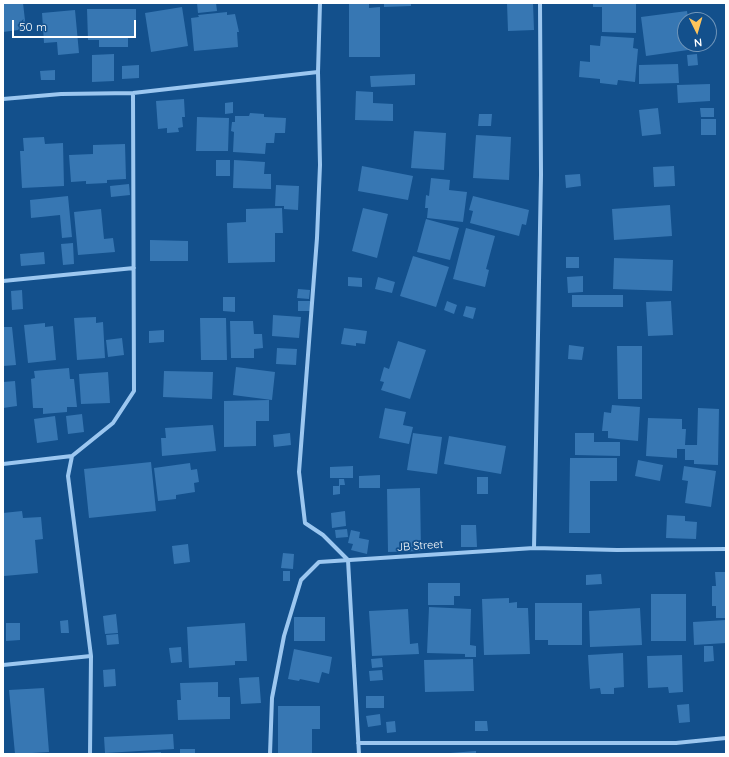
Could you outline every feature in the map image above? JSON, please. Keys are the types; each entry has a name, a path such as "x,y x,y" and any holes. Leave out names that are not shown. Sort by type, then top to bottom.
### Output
{"street":[{"path":"320,3 318,72 320,164 317,238 299,472 306,523 323,535 348,560 358,754"},
{"path":"534,548 541,175 540,3"},
{"path":"3,99 61,94 133,93 318,72"},
{"path":"3,464 72,456 113,423 134,391 133,93"},
{"path":"3,281 134,268"},
{"path":"72,456 68,476 91,656 90,754"},
{"name":"JB Street","path":"270,754 272,698 284,636 301,580 319,562 534,548 617,550 726,549"},
{"path":"3,665 91,656"},
{"path":"358,743 676,743 726,738"}],"building":[{"path":"3,3 23,3 26,29 3,32"},
{"path":"197,3 216,3 217,11 198,13"},
{"path":"349,3 369,3 369,8 380,7 380,57 349,57"},
{"path":"384,3 411,3 411,6 384,7"},
{"path":"507,3 533,3 534,30 508,31"},
{"path":"593,3 636,3 636,33 602,32 602,7 593,7"},
{"path":"182,7 188,46 151,52 145,13"},
{"path":"87,9 136,9 136,38 128,38 128,47 99,47 99,40 88,40"},
{"path":"75,10 79,53 58,55 57,42 44,43 42,13"},
{"path":"227,12 227,15 235,14 239,32 237,32 238,47 194,51 191,18 199,17 198,15"},
{"path":"677,12 677,52 646,56 641,17"},
{"path":"601,36 634,38 633,48 638,49 635,82 618,80 617,85 600,83 600,79 579,77 580,61 590,62 590,45 600,46"},
{"path":"114,54 114,81 92,82 92,55"},
{"path":"697,54 698,65 688,66 687,55"},
{"path":"678,64 679,83 639,84 639,65"},
{"path":"139,65 139,78 122,79 122,66"},
{"path":"55,70 55,80 41,80 40,71"},
{"path":"415,74 415,85 371,87 370,76"},
{"path":"710,84 710,101 678,103 677,85"},
{"path":"356,91 373,92 373,103 393,104 393,121 355,120"},
{"path":"184,99 185,117 182,117 183,127 178,128 179,132 167,133 167,128 158,129 156,101"},
{"path":"233,102 233,113 225,114 225,103"},
{"path":"658,108 661,134 642,136 639,110"},
{"path":"700,108 714,108 714,117 701,117"},
{"path":"250,113 264,114 264,117 286,118 285,133 275,133 274,143 266,143 265,154 233,152 234,132 231,131 232,122 235,122 235,116 249,116"},
{"path":"479,114 492,114 491,126 478,126"},
{"path":"197,117 229,118 228,151 196,151"},
{"path":"701,119 716,119 716,135 701,135"},
{"path":"414,131 446,133 444,170 411,168"},
{"path":"476,135 511,137 509,180 473,178"},
{"path":"44,137 45,144 63,143 64,186 22,188 20,151 24,151 23,138"},
{"path":"125,144 126,179 107,180 107,183 86,184 86,181 71,182 69,155 93,154 93,145"},
{"path":"216,160 230,160 230,176 216,176"},
{"path":"234,160 265,162 264,174 271,174 271,189 233,188"},
{"path":"362,166 413,176 408,200 358,191"},
{"path":"674,166 675,186 654,187 653,167"},
{"path":"580,174 581,186 566,188 565,175"},
{"path":"431,178 450,180 449,190 467,192 463,222 427,218 428,208 425,208 426,195 429,196"},
{"path":"129,184 130,195 111,197 110,186"},
{"path":"276,185 299,186 298,210 284,209 284,206 275,206"},
{"path":"68,196 72,237 62,238 60,215 31,218 30,200"},
{"path":"473,196 529,210 526,225 522,224 519,236 470,223 473,211 469,210"},
{"path":"670,205 672,236 614,240 612,209"},
{"path":"282,208 283,233 275,233 275,262 228,263 227,223 246,222 246,209"},
{"path":"363,208 388,214 377,258 352,251"},
{"path":"101,209 104,239 113,238 115,252 78,255 74,212"},
{"path":"426,219 459,228 450,260 417,252"},
{"path":"466,228 495,236 486,269 489,270 485,287 453,279"},
{"path":"150,240 188,241 188,261 150,261"},
{"path":"73,243 74,264 63,265 61,244"},
{"path":"44,252 45,264 21,266 20,254"},
{"path":"413,256 449,267 436,307 400,296"},
{"path":"566,257 579,257 579,268 566,268"},
{"path":"614,258 673,260 672,291 613,289"},
{"path":"583,276 583,292 568,293 567,277"},
{"path":"348,277 362,278 362,287 348,286"},
{"path":"378,277 395,282 392,293 375,289"},
{"path":"298,289 310,290 309,299 297,298"},
{"path":"22,290 23,309 12,310 11,291"},
{"path":"572,295 623,295 623,307 572,307"},
{"path":"223,297 235,297 235,312 223,311"},
{"path":"298,301 310,301 310,311 298,311"},
{"path":"447,301 457,305 454,314 444,310"},
{"path":"671,301 673,335 648,336 646,302"},
{"path":"466,306 476,308 473,319 463,316"},
{"path":"273,315 301,317 299,338 272,336"},
{"path":"96,317 96,323 103,322 105,358 77,360 74,318"},
{"path":"200,318 226,318 227,360 201,360"},
{"path":"230,321 253,321 254,334 262,334 263,348 254,349 254,358 231,358"},
{"path":"45,323 45,327 53,326 56,360 28,363 24,325"},
{"path":"3,327 12,327 16,365 3,366"},
{"path":"344,328 367,331 365,344 356,343 356,346 341,344"},
{"path":"164,330 164,342 149,343 149,331"},
{"path":"122,338 124,355 108,357 106,340"},
{"path":"398,341 426,350 410,399 381,390 384,382 380,381 384,367 389,369"},
{"path":"569,345 584,347 582,360 568,359"},
{"path":"617,346 642,346 642,399 618,399"},
{"path":"277,348 297,349 296,365 276,364"},
{"path":"236,367 275,372 272,400 233,395"},
{"path":"69,368 70,379 74,379 77,407 67,407 67,412 43,414 43,408 33,408 31,379 35,378 34,371"},
{"path":"164,371 213,372 212,399 163,397"},
{"path":"108,372 110,403 81,404 79,374"},
{"path":"15,381 17,406 3,408 3,382"},
{"path":"269,400 269,421 256,421 256,446 224,447 224,401"},
{"path":"612,405 640,407 638,441 608,438 608,431 602,431 604,412 611,413"},
{"path":"385,408 406,412 403,425 413,427 409,444 379,438"},
{"path":"698,408 719,409 718,465 694,464 694,460 685,460 685,449 677,449 677,458 646,456 648,418 682,419 682,429 686,429 685,445 697,445"},
{"path":"82,414 84,432 68,434 66,416"},
{"path":"55,416 58,440 37,443 34,419"},
{"path":"213,425 216,451 162,456 161,438 166,438 165,428"},
{"path":"290,433 291,445 274,447 273,435"},
{"path":"413,433 442,437 437,474 407,470"},
{"path":"575,433 594,433 594,442 620,442 620,456 575,455"},
{"path":"449,436 506,446 501,474 444,464"},
{"path":"570,458 617,458 617,481 590,481 590,533 569,533"},
{"path":"638,460 663,465 660,481 635,476"},
{"path":"151,462 156,511 89,518 84,469"},
{"path":"190,463 191,470 197,469 199,482 194,483 195,492 176,495 176,499 158,501 154,468"},
{"path":"353,466 353,478 330,478 330,467"},
{"path":"684,466 716,471 711,507 685,503 688,481 682,480"},
{"path":"380,475 380,488 359,488 359,476"},
{"path":"477,477 488,477 488,494 477,494"},
{"path":"339,479 344,479 345,485 340,485 340,494 333,495 333,486 339,486"},
{"path":"420,488 421,551 388,552 387,489"},
{"path":"22,511 23,518 41,517 43,539 35,540 38,573 4,576 3,513"},
{"path":"345,511 346,526 332,528 331,513"},
{"path":"667,515 685,516 685,521 697,522 696,539 666,538"},
{"path":"461,525 476,525 477,547 461,547"},
{"path":"347,529 348,537 336,538 335,530"},
{"path":"351,530 360,532 359,538 369,540 367,554 351,550 353,544 348,543"},
{"path":"188,544 190,562 174,564 172,546"},
{"path":"283,553 294,554 293,569 281,568"},
{"path":"283,571 290,571 290,581 283,581"},
{"path":"715,572 726,572 726,618 716,618 716,606 712,606 712,586 716,586"},
{"path":"601,574 602,584 586,585 586,575"},
{"path":"428,583 460,583 460,596 454,596 454,605 428,605"},
{"path":"651,594 686,594 686,641 651,641"},
{"path":"509,598 509,603 517,602 517,608 528,608 530,654 484,655 482,599"},
{"path":"535,603 582,603 582,645 548,645 548,640 535,640"},
{"path":"429,607 471,609 470,645 476,646 476,657 465,657 465,654 427,653"},
{"path":"640,608 642,645 590,647 589,611"},
{"path":"408,609 410,644 418,643 419,654 372,656 369,611"},
{"path":"116,614 118,633 105,634 103,616"},
{"path":"294,617 325,617 325,641 294,641"},
{"path":"68,620 69,633 61,633 60,621"},
{"path":"726,620 726,643 694,645 693,622"},
{"path":"6,623 20,623 20,640 6,641"},
{"path":"245,623 247,661 235,661 235,665 189,668 187,627"},
{"path":"118,634 119,644 107,645 106,635"},
{"path":"704,646 713,646 714,661 704,662"},
{"path":"181,647 182,662 171,663 169,648"},
{"path":"294,649 332,657 329,674 322,672 319,683 300,679 299,681 288,679"},
{"path":"623,653 624,687 614,688 614,694 601,694 600,688 590,689 588,655"},
{"path":"682,655 683,692 669,693 668,687 648,688 647,656"},
{"path":"382,658 383,667 372,668 371,659"},
{"path":"473,659 474,691 425,692 424,660"},
{"path":"115,669 116,686 104,687 103,670"},
{"path":"382,670 383,680 370,681 369,671"},
{"path":"259,677 261,703 241,704 239,678"},
{"path":"218,682 218,697 230,697 230,719 178,720 177,700 181,700 180,683"},
{"path":"44,688 49,752 15,754 9,690"},
{"path":"366,696 384,696 384,708 366,708"},
{"path":"689,704 690,722 679,723 677,705"},
{"path":"278,706 320,706 320,729 312,729 312,754 278,754"},
{"path":"380,714 381,725 368,727 366,716"},
{"path":"395,721 396,732 387,733 386,722"},
{"path":"475,721 487,721 488,731 475,731"},
{"path":"173,734 174,749 105,753 104,737"},
{"path":"180,749 195,749 195,754 180,754"},
{"path":"476,751 476,754 450,754 450,753"},
{"path":"161,752 161,754 136,754 136,753"}]}
